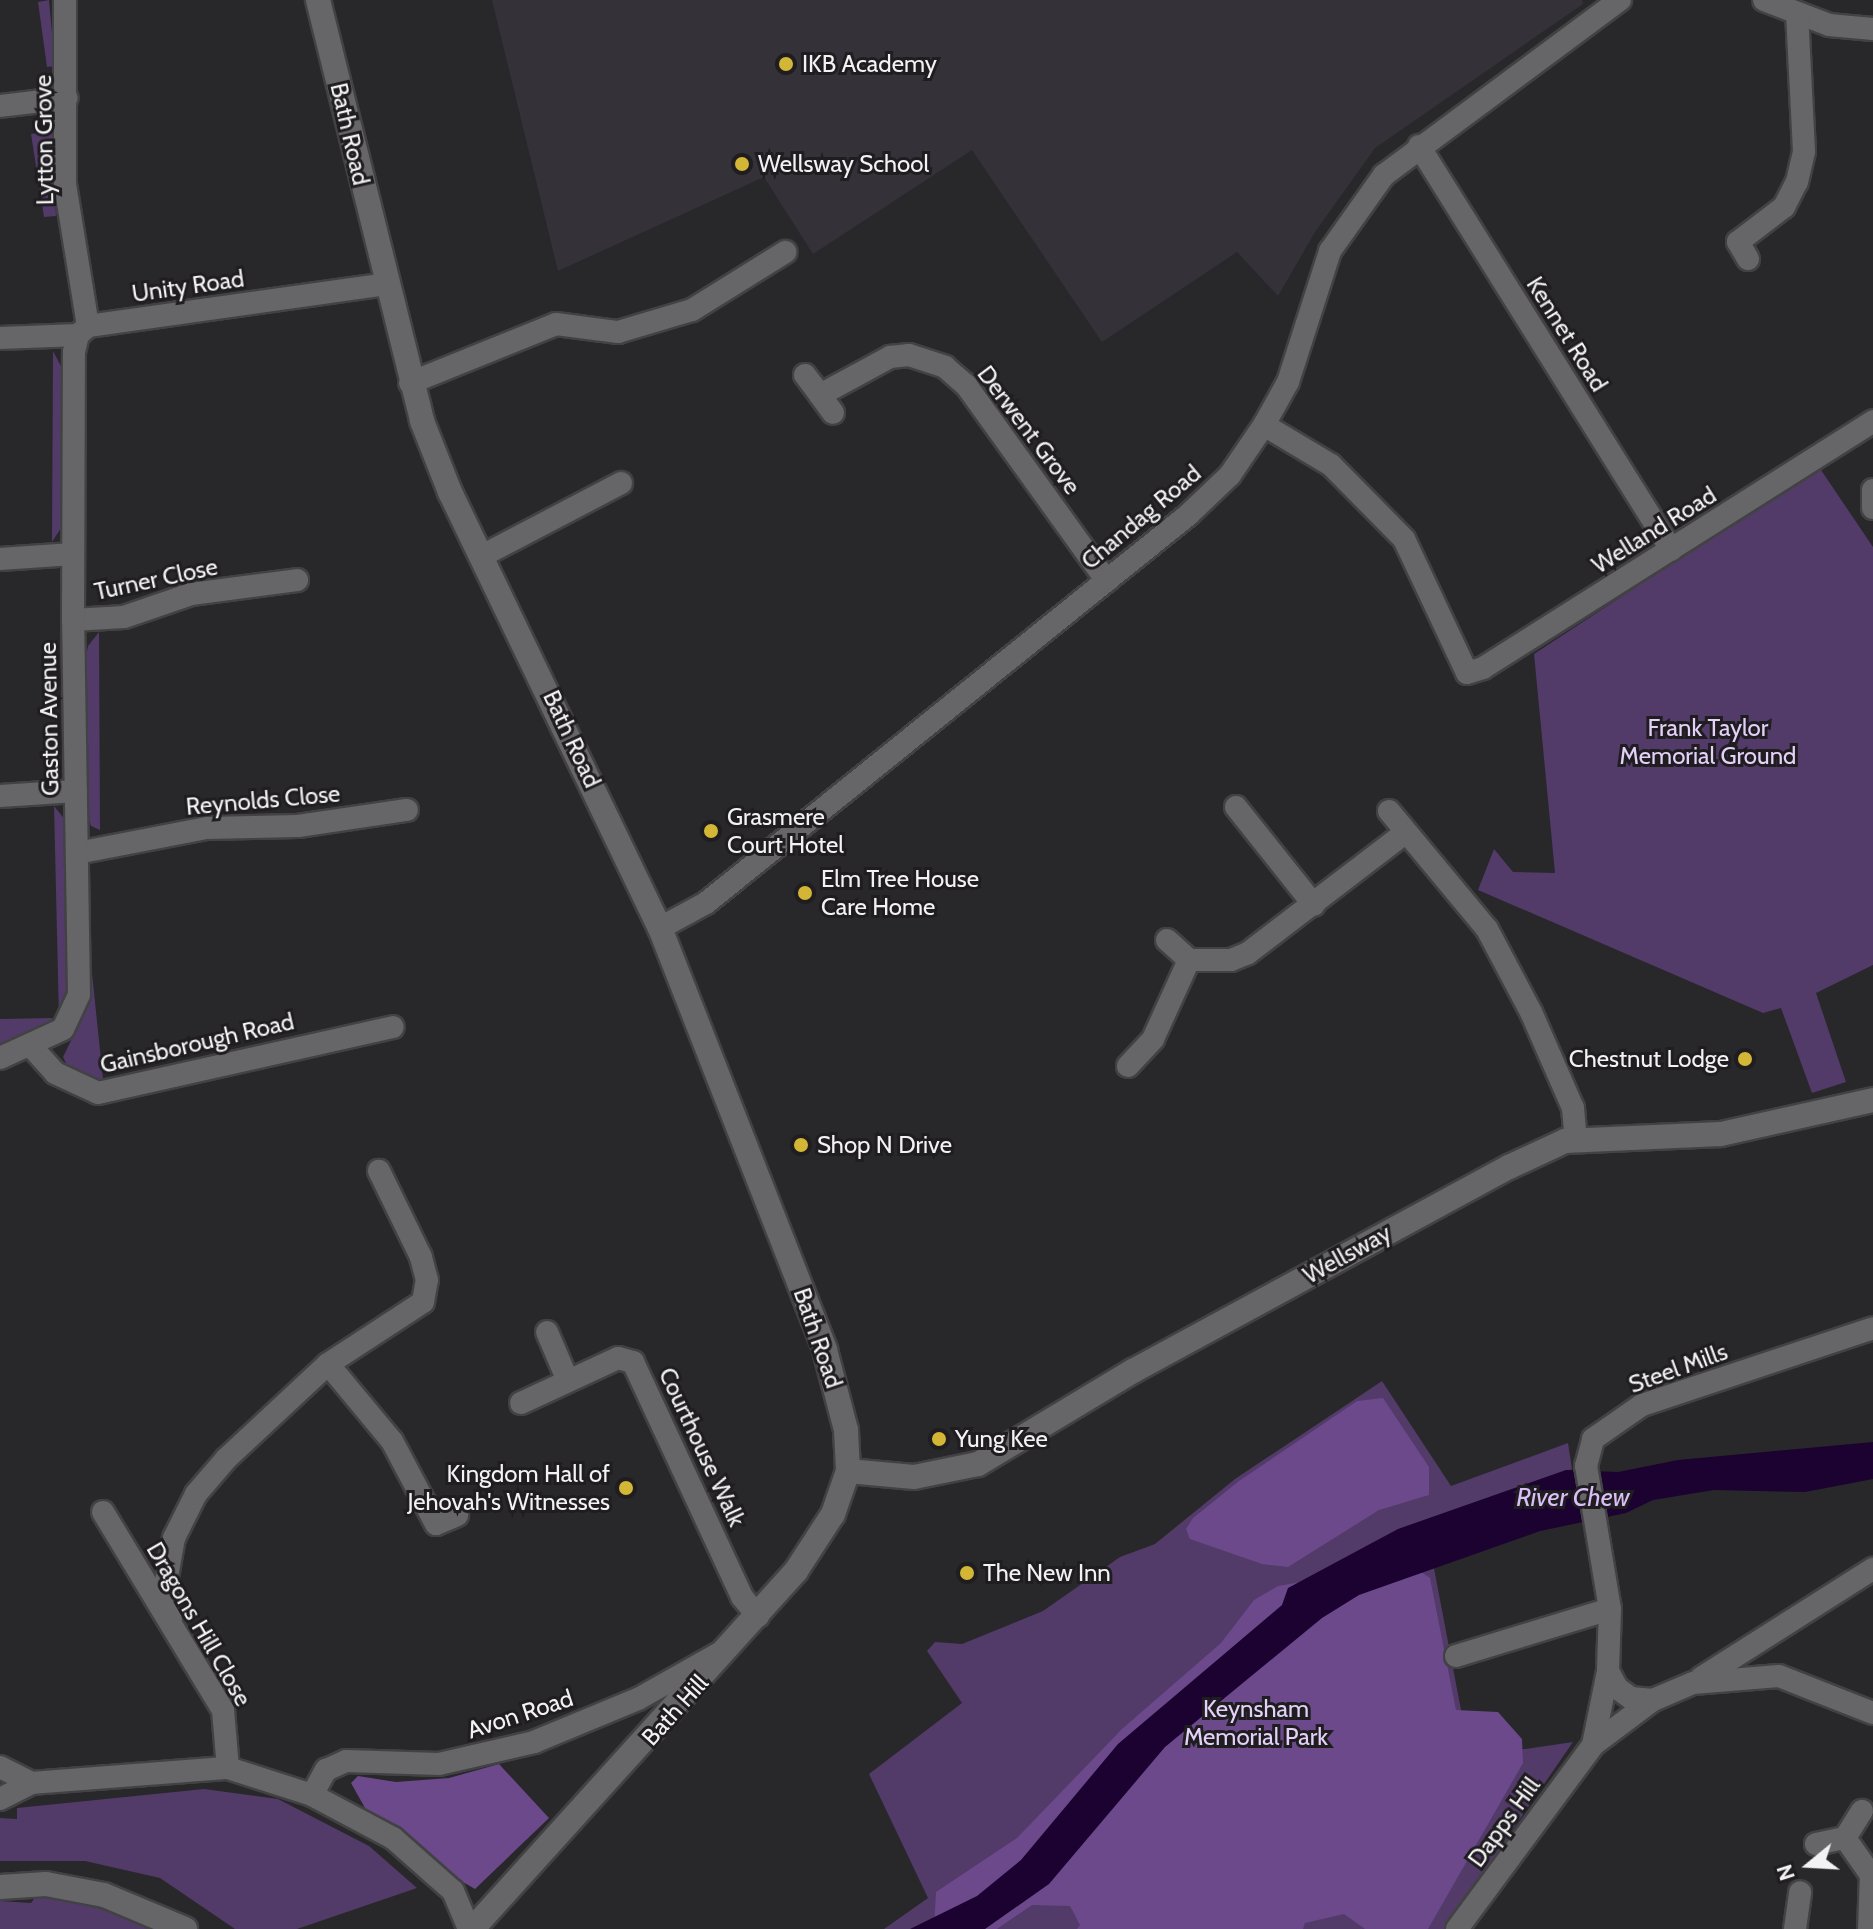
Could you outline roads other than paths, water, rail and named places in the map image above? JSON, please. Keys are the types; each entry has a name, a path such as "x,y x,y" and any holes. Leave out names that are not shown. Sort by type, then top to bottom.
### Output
{"main road":[{"name":"Bath Road","path":"318,0 410,383 450,492 660,928 825,1350 844,1416 848,1471"},
{"name":"Wellsway","path":"848,1471 914,1477 978,1464 1133,1371 1539,1151 1576,1140 1721,1134 1873,1100"},
{"name":"Bath Hill","path":"470,1929 758,1616 821,1537 848,1471"},
{"path":"0,1887 46,1884 104,1895 185,1929"}],"street":[{"name":"Lytton Grove","path":"65,0 65,184 83,331"},
{"name":"Chandag Road","path":"660,928 706,903 1107,581 1230,475 1288,382 1330,251 1384,175 1419,146 1620,0"},
{"path":"1764,0 1797,15 1873,29"},
{"path":"1738,242 1784,207 1797,182 1804,151 1797,15"},
{"path":"0,106 67,98"},
{"name":"Kennet Road","path":"1419,146 1671,550"},
{"path":"410,383 556,324 618,332 692,310 785,252"},
{"name":"Unity Road","path":"0,338 83,331 386,284"},
{"name":"Gaston Avenue","path":"0,1058 63,1029 79,995 73,620 74,352 83,331"},
{"name":"Derwent Grove","path":"805,375 826,404 890,357 909,355 945,367 966,385 1107,581"},
{"name":"Welland Road","path":"1264,425 1331,465 1404,539 1443,614 1461,667 1467,673 1483,668 1873,421"},
{"path":"482,556 621,483"},
{"path":"1873,490 1873,508"},
{"path":"0,559 73,554"},
{"name":"Turner Close","path":"73,620 124,617 191,594 297,580"},
{"path":"0,796 76,791"},
{"path":"1236,807 1314,905"},
{"name":"Reynolds Close","path":"77,853 207,828 298,826 407,810"},
{"path":"1389,811 1487,929 1573,1108 1576,1140"},
{"path":"1167,940 1189,960 1231,960 1248,953 1405,833"},
{"path":"1128,1066 1153,1039 1189,960"},
{"name":"Gainsborough Road","path":"30,1045 55,1073 98,1093 393,1027"},
{"path":"171,1621 165,1588 174,1538 196,1494 226,1459 328,1364 414,1311 427,1291 421,1257 379,1171"},
{"name":"Steel Mills","path":"1608,1671 1610,1609 1586,1466 1593,1439 1642,1405 1873,1328"},
{"path":"547,1332 568,1381"},
{"name":"Courthouse Walk","path":"521,1403 618,1358 633,1362 742,1597 758,1616"},
{"path":"328,1364 392,1441 436,1524 457,1515"},
{"name":"Dragons Hill Close","path":"103,1512 223,1710 228,1768"},
{"path":"1693,1683 1873,1569"},
{"path":"1456,1656 1610,1609"},
{"name":"Avon Road","path":"312,1795 326,1770 346,1761 439,1764 502,1752 638,1699 676,1675 731,1648"},
{"path":"1608,1671 1617,1688 1631,1698 1653,1700"},
{"name":"Dapps Hill","path":"1593,1745 1608,1671"},
{"path":"1693,1683 1779,1676 1873,1713"},
{"name":"Dapps Hill","path":"1457,1929 1593,1745 1653,1700 1693,1683"},
{"path":"0,1767 31,1783"},
{"path":"0,1799 31,1783 228,1768 312,1795 363,1818 428,1865 453,1891 470,1929"},
{"path":"1816,1844 1845,1838 1862,1811"},
{"path":"1845,1838 1871,1875 1869,1929"},
{"path":"1795,1929 1800,1892"}],"water":[{"name":"River Chew","path":"1873,1442 1873,1479 1805,1492 1714,1490 1653,1500 1626,1513 1540,1531 1359,1595 1322,1618 1165,1747 1049,1884 985,1929 910,1929 977,1896 1021,1860 1118,1744 1282,1605 1288,1588 1398,1529 1566,1470 1618,1472 1678,1460"}],"place":[{"name":"IKB Academy","path":"786,64"},
{"name":"Wellsway School","path":"742,164"},
{"name":"Grasmere Court Hotel","path":"711,831"},
{"name":"Elm Tree House Care Home","path":"805,893"},
{"name":"Chestnut Lodge","path":"1745,1059"},
{"name":"Shop N Drive","path":"801,1145"},
{"name":"Yung Kee","path":"939,1439"},
{"name":"Kingdom Hall of Jehovah's Witnesses","path":"626,1488"},
{"name":"The New Inn","path":"967,1573"}],"park label":[{"name":"Frank Taylor Memorial Ground","path":"1708,742"},
{"name":"Keynsham Memorial Park","path":"1256,1723"}]}
